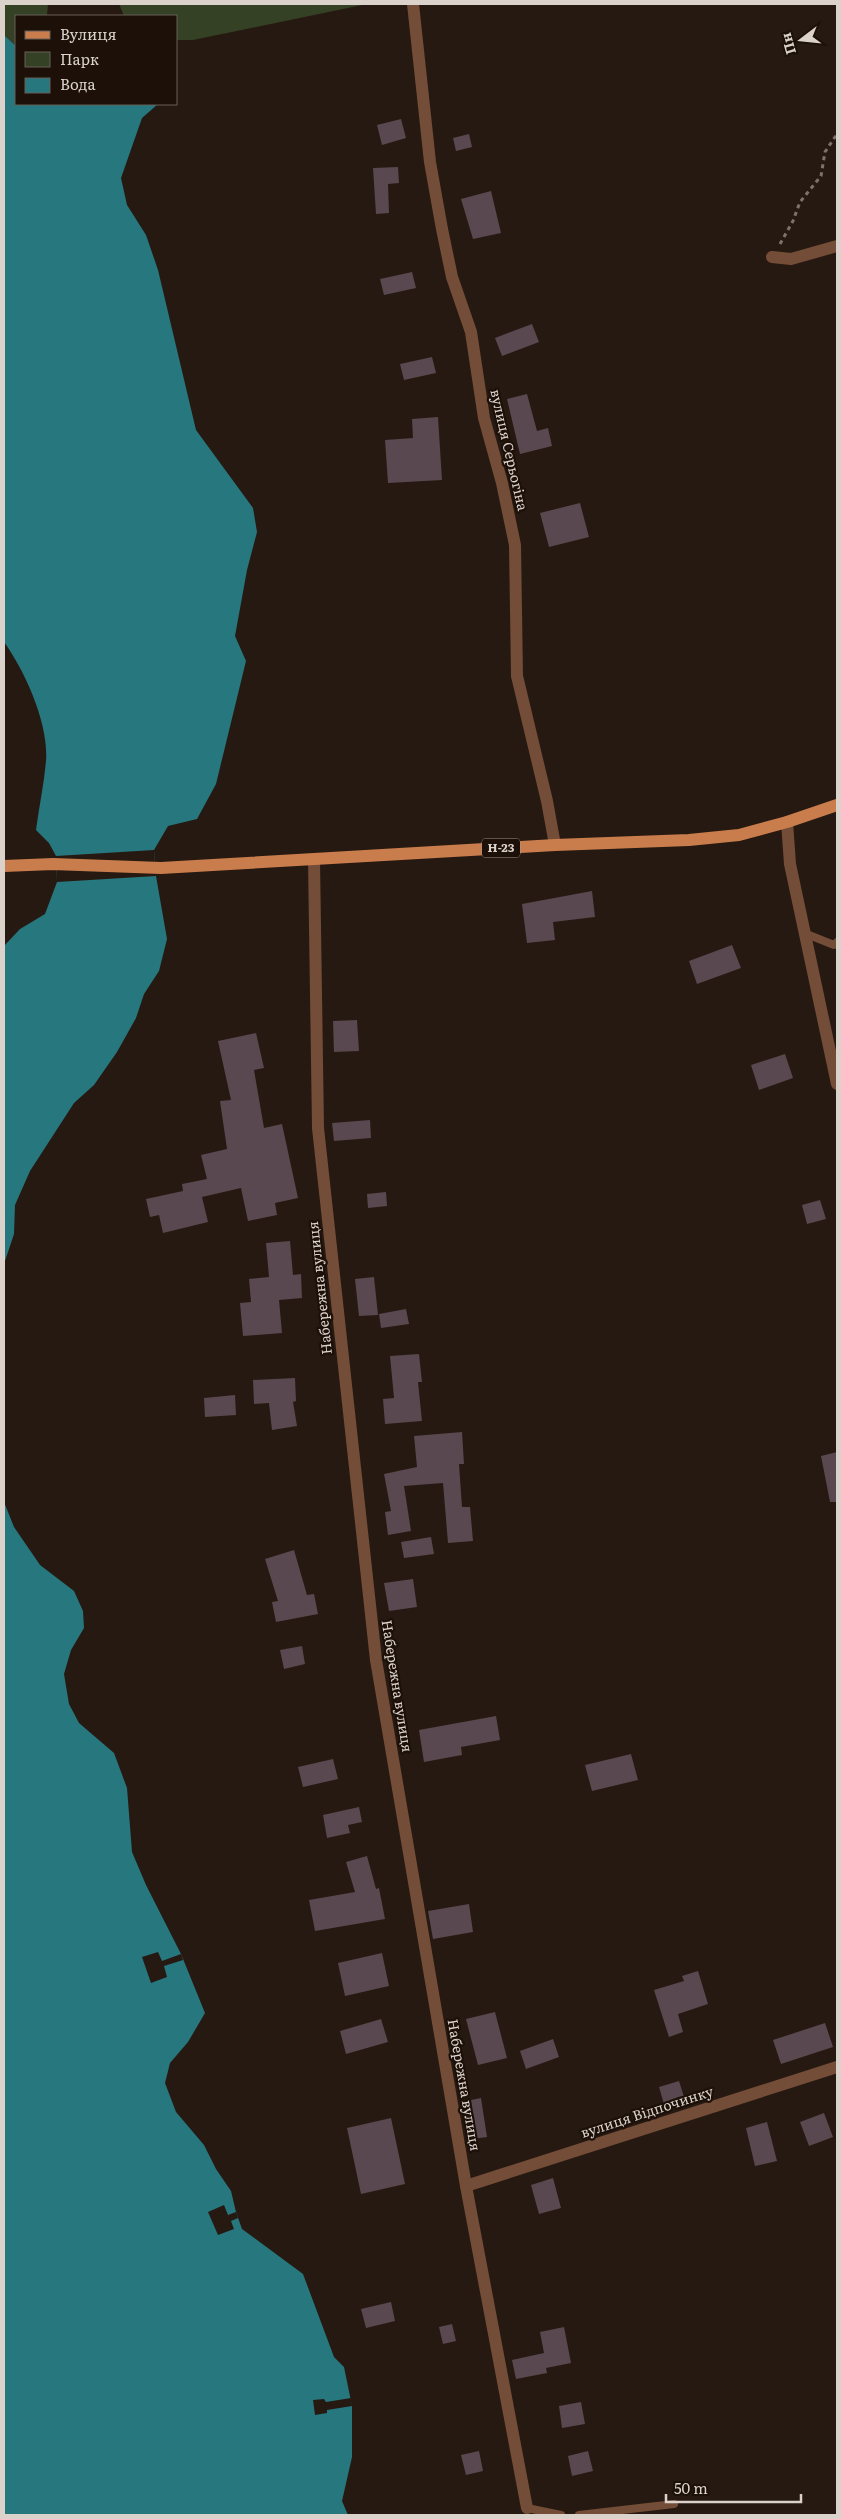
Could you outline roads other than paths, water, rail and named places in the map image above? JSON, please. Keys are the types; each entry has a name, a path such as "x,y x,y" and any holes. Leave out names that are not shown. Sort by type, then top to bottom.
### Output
{"main road":[{"name":"Н-23","path":"4,866 53,864 161,868 555,845 689,840 738,835 787,822 837,805"}],"street":[{"name":"вулиця Серьогіна","path":"413,4 430,162 442,228 452,277 471,332 484,418 502,483 515,545 516,676 547,801 555,845"},
{"path":"772,258 791,259 837,246"},
{"path":"787,822 790,864 837,1084"},
{"name":"Набережна вулиця","path":"314,860 318,1128 376,1660 466,2186 529,2512"},
{"name":"вулиця Відпочинку","path":"466,2186 837,2067"}],"lane":[{"path":"804,933 834,945 837,942"},
{"path":"579,2515 674,2504"},
{"path":"529,2512 561,2515"}],"water":[{"path":"4,35 15,45 15,105 157,105 142,118 121,178 127,205 146,235 158,270 196,430 253,508 257,532 247,570 235,636 246,661 216,784 197,819 168,826 154,850 156,876 167,939 159,971 144,994 136,1018 117,1052 94,1085 74,1103 30,1171 15,1205 14,1234 4,1264 4,946 20,929 45,914 57,882 56,856 49,843 36,830 46,761 44,731 40,715 27,683 4,642"},
{"path":"4,1502 14,1527 40,1565 74,1591 83,1611 84,1628 71,1650 64,1674 69,1704 79,1723 114,1753 127,1788 132,1852 146,1885 181,1954 205,2013 188,2042 170,2063 165,2083 176,2112 204,2145 216,2169 231,2191 242,2229 303,2274 334,2357 344,2367 352,2406 352,2457 342,2501 348,2515 4,2515"}]}
